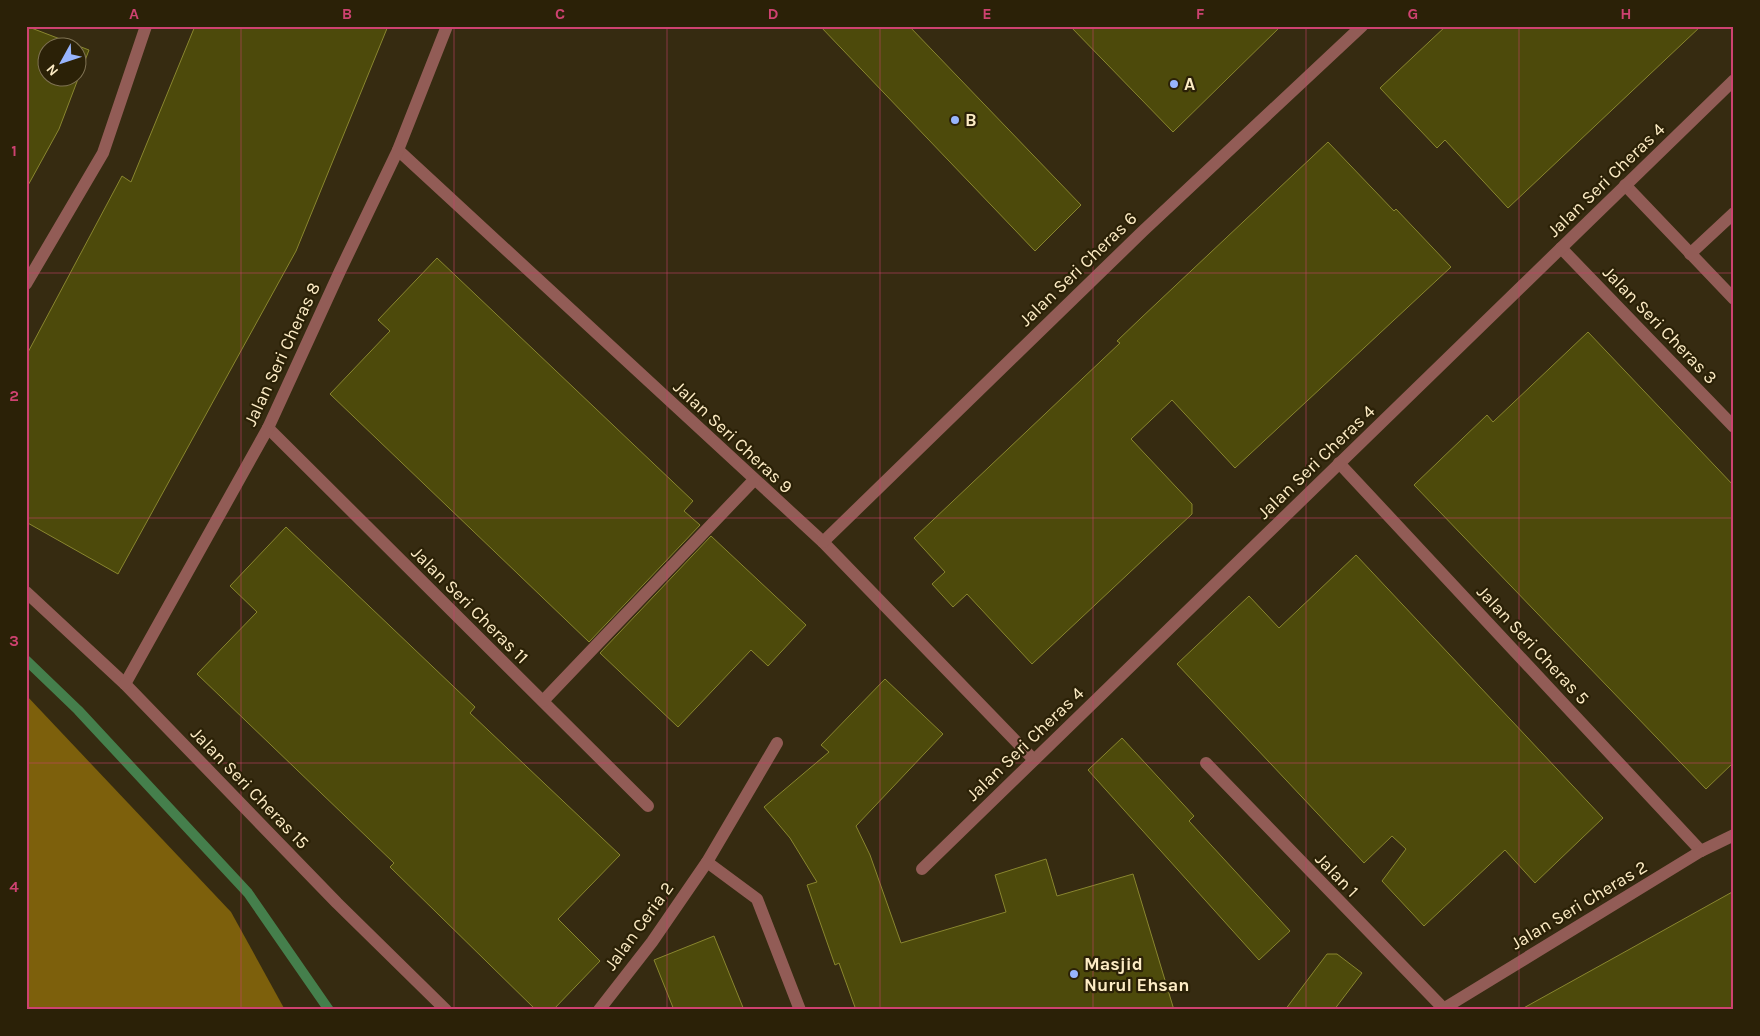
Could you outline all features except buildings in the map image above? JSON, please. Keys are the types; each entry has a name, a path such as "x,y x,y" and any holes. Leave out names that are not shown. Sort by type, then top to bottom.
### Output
{"street":[{"path":"26,284 103,153 146,26"},
{"name":"Jalan Seri Cheras 8","path":"125,684 268,428 340,270 398,150 447,26"},
{"name":"Jalan Seri Cheras 6","path":"823,542 1129,244 1362,26"},
{"name":"Jalan Seri Cheras 4","path":"922,869 1734,80"},
{"name":"Jalan Seri Cheras 9","path":"398,150 823,542 1034,760"},
{"path":"1625,186 1734,299"},
{"path":"1690,254 1734,213"},
{"name":"Jalan Seri Cheras 3","path":"1561,248 1734,427"},
{"name":"Jalan Seri Cheras 11","path":"268,428 648,806"},
{"name":"Jalan Seri Cheras 5","path":"1339,463 1701,851"},
{"path":"543,701 754,480"},
{"name":"Jalan Seri Cheras 15","path":"26,592 125,684 337,903 446,1010"},
{"name":"Jalan Ceria 2","path":"598,1010 652,942 707,862 777,743"},
{"name":"Jalan 1","path":"1206,764 1444,1009"},
{"name":"Jalan Seri Cheras 2","path":"1444,1009 1701,851 1734,835"},
{"path":"707,862 757,899 800,1010"}],"shaded area":[{"path":"26,695 231,912 285,1010 26,1010"}],"waterway":[{"path":"26,660 78,710 248,893 329,1010"}],"place":[{"name":"A","path":"1174,84"},
{"name":"B","path":"955,120"},
{"name":"Masjid Nurul Ehsan","path":"1074,974"}]}
